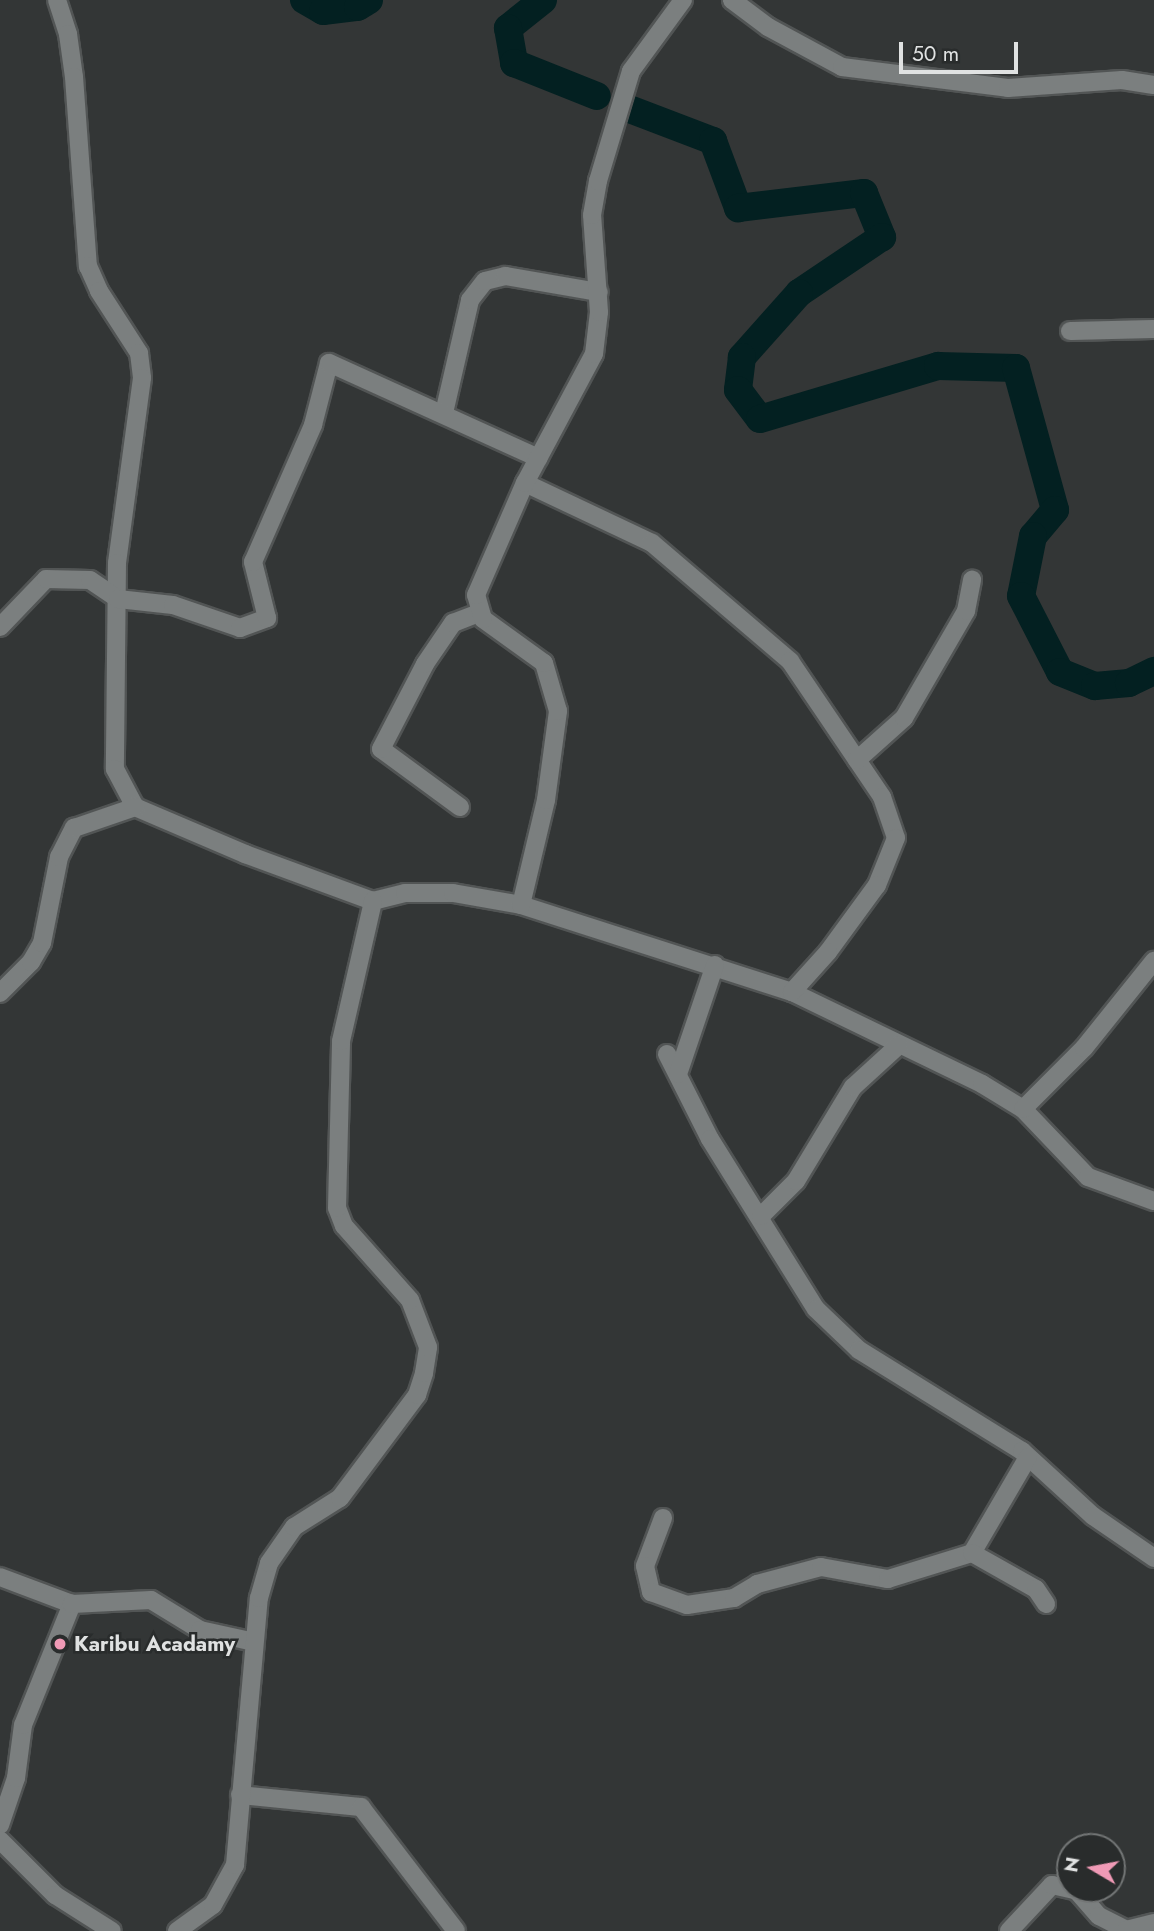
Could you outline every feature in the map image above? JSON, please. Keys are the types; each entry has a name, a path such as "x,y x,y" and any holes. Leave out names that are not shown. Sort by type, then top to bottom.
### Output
{"street":[{"path":"57,0 68,34 74,77 88,266 99,291 139,353 142,379 117,563 116,768 135,807 244,854 373,901 405,893 453,893 521,905 715,965 792,992 982,1084 1023,1109 1088,1177 1154,1201"},
{"path":"521,905 546,800 558,711 544,663 480,613 476,595 525,483 594,354 599,292 592,215 598,181 631,71 683,0"},
{"path":"732,0 768,27 842,67 1008,88 1122,80 1154,85"},
{"path":"444,412 470,300 485,281 505,276 599,292"},
{"path":"1070,331 1154,329"},
{"path":"0,627 46,579 90,580 117,599 173,605 240,628 267,618 253,562 313,425 329,363 444,412 538,458"},
{"path":"525,483 652,542 696,579 737,620 790,661 894,820 897,838 877,885 828,952 792,992"},
{"path":"857,760 904,718 966,611 972,580"},
{"path":"460,807 381,749 425,664 453,623 480,613"},
{"path":"0,993 31,962 41,943 59,857 74,828 135,807"},
{"path":"177,1931 213,1905 235,1865 259,1598 279,1542 295,1527 340,1498 417,1395 424,1373 428,1346 414,1309 393,1278 344,1226 337,1208 341,1041 373,901"},
{"path":"1023,1109 1084,1048 1154,961"},
{"path":"678,1074 715,965"},
{"path":"761,1216 796,1181 853,1087 899,1045"},
{"path":"667,1054 727,1169 761,1216 816,1309 859,1350 1028,1457 1093,1516 1154,1558"},
{"path":"663,1518 645,1566 651,1592 687,1605 734,1598 757,1584 821,1567 888,1579 972,1553 1028,1457"},
{"path":"972,1553 1036,1589 1046,1604"},
{"path":"0,1577 72,1604 151,1600 200,1630 254,1642"},
{"path":"0,1825 16,1778 23,1725 72,1604"},
{"path":"240,1795 361,1807 456,1931"},
{"path":"0,1840 55,1895 112,1931"},
{"path":"1009,1931 1052,1885 1077,1891 1099,1916 1126,1930 1154,1923"}],"waterway":[{"path":"304,0 323,11 358,7 369,0"},
{"path":"543,0 508,28 514,63 597,96"},
{"path":"632,110 713,141 738,208 864,193 882,237 799,293 742,357 738,390 760,419 938,366 1016,368 1055,510 1033,536 1021,596 1060,672 1095,686 1129,683 1154,671"}],"place":[{"name":"Karibu Acadamy","path":"60,1644"}]}
